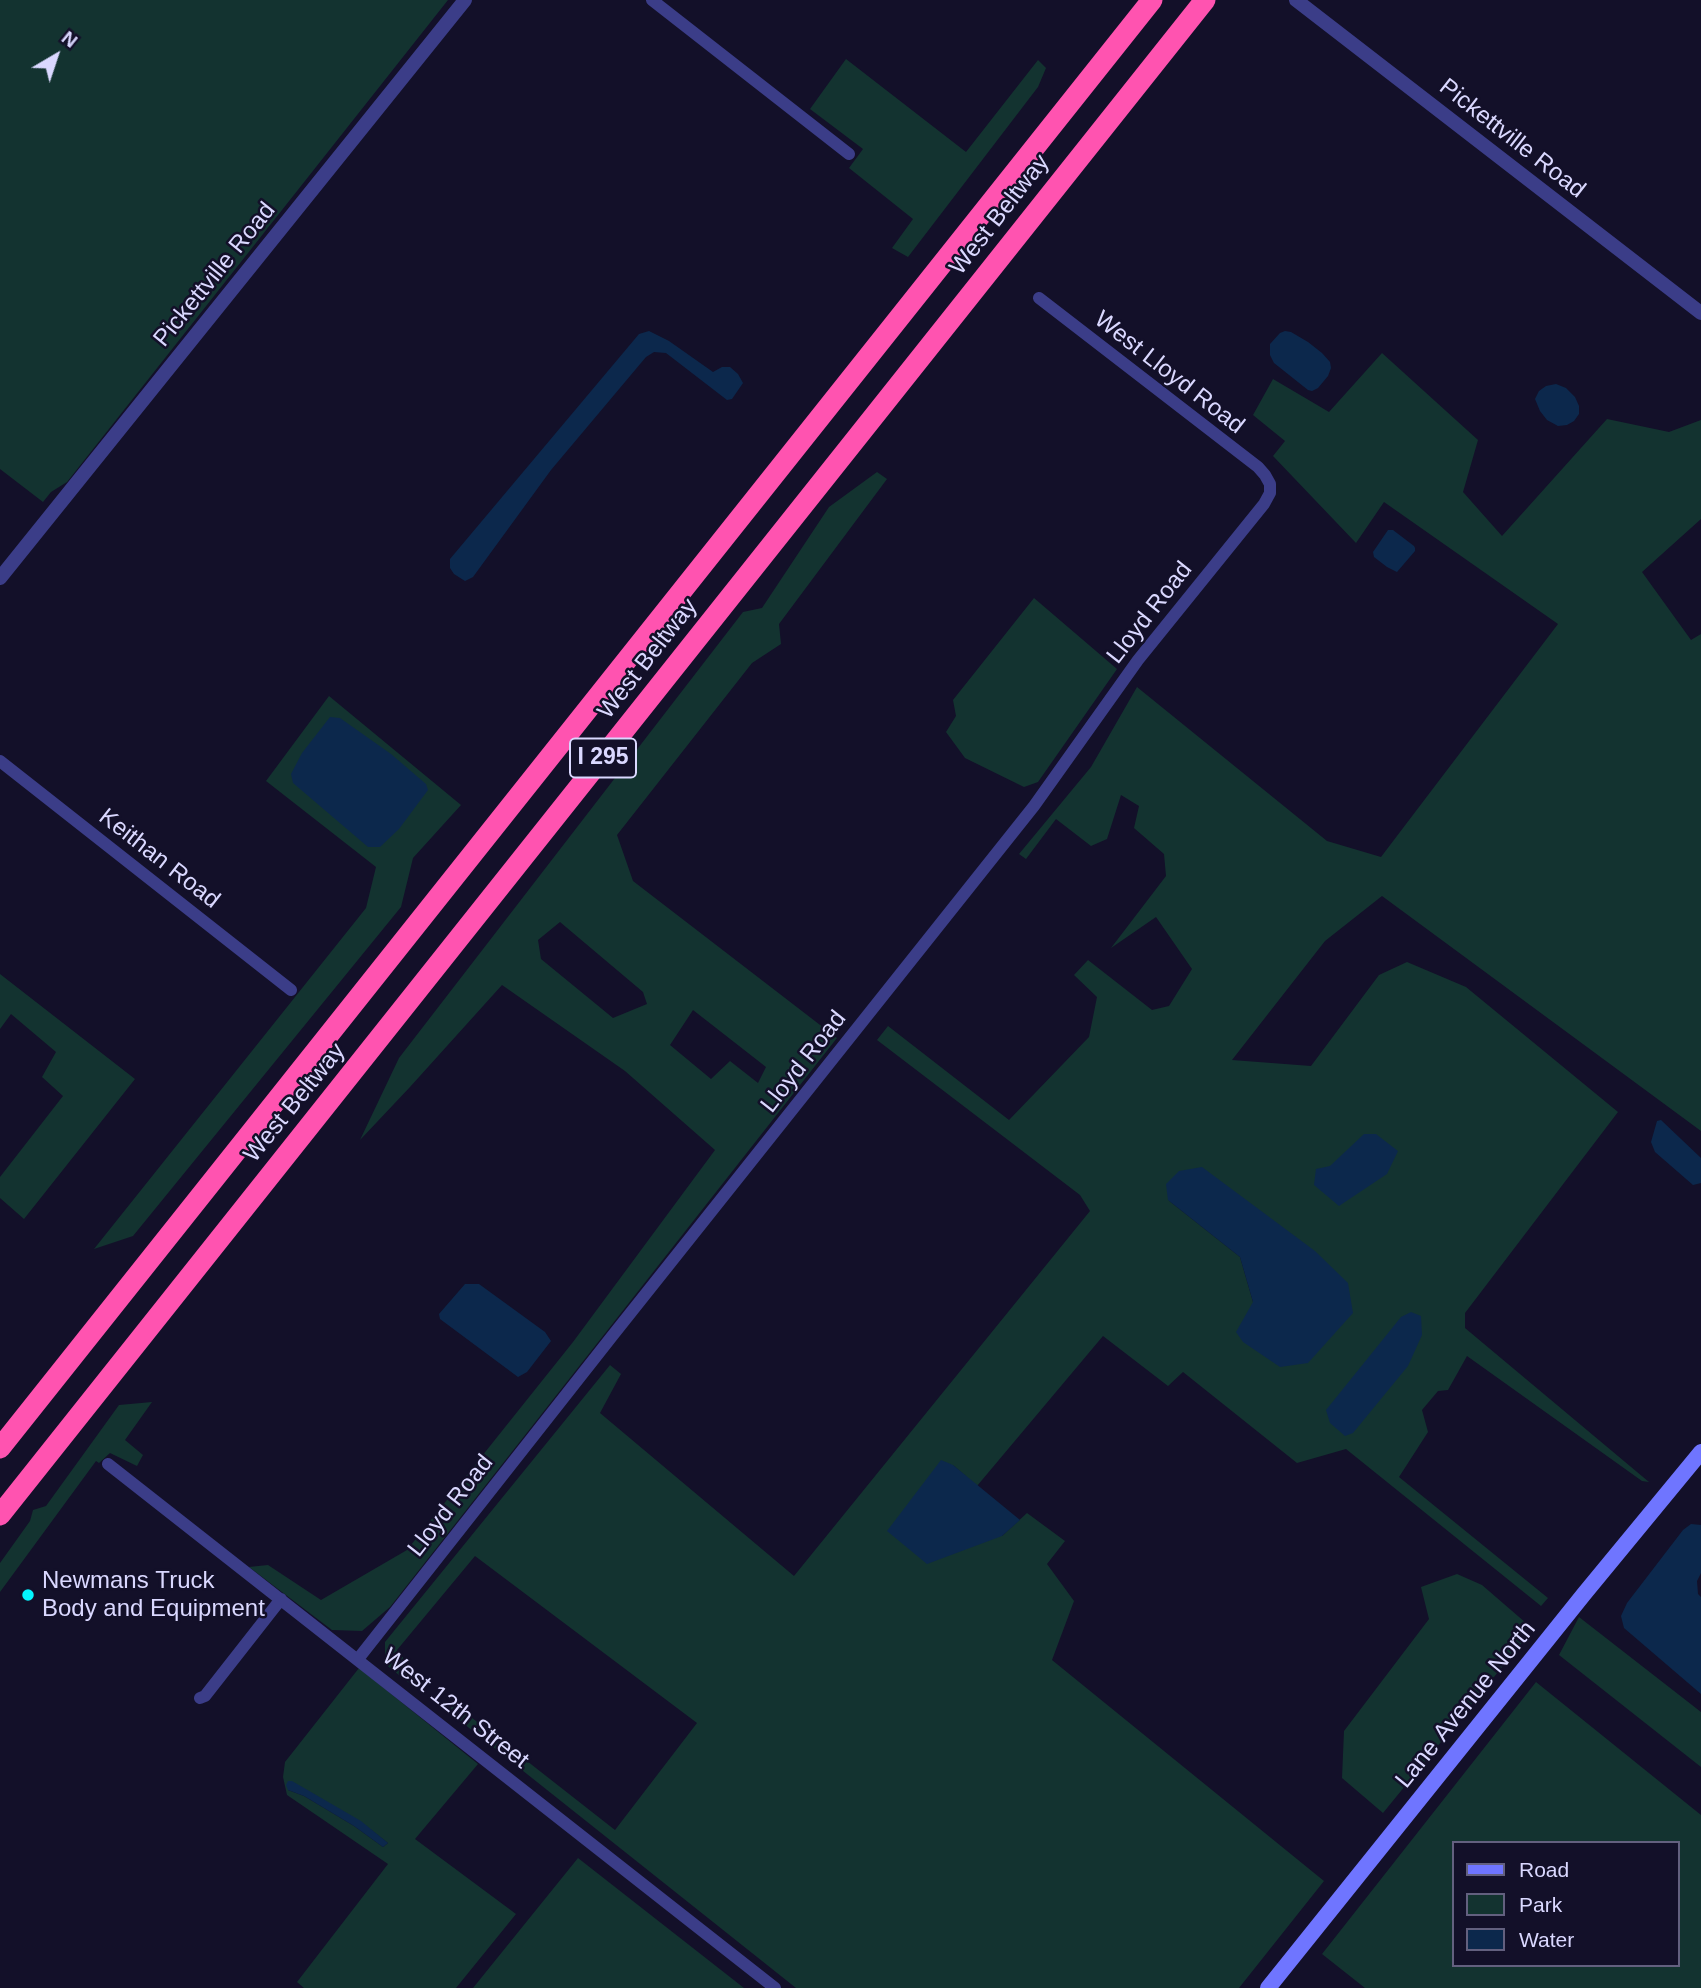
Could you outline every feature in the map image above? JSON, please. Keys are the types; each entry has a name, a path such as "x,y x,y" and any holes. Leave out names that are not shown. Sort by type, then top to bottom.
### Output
{"highway":[{"name":"West Beltway","path":"0,1448 1152,0"},
{"name":"West Beltway","path":"0,1515 1205,0"}],"main road":[{"name":"Lane Avenue North","path":"1268,1988 1701,1452"}],"street":[{"name":"Pickettville Road","path":"0,578 464,0"},
{"path":"652,0 849,153"},
{"name":"Pickettville Road","path":"1296,0 1701,313"},
{"name":"West Lloyd Road","path":"1039,298 1258,467 1270,484"},
{"name":"Lloyd Road","path":"358,1659 1034,806 1138,660 1264,504 1270,493 1270,484"},
{"name":"Keithan Road","path":"0,761 291,990"},
{"name":"West 12th Street","path":"108,1464 775,1988"},
{"path":"200,1698 210,1690 281,1599"}],"green space":[{"path":"0,0 448,0 67,482 51,492 43,502 0,469"},
{"path":"846,59 966,152 1038,60 1046,68 1038,87 908,257 892,248 913,219 849,168 863,149 810,109"},
{"path":"1382,353 1478,440 1463,492 1502,536 1607,419 1669,432 1701,420 1701,519 1642,572 1691,640 1701,634 1701,1131 1382,896 1325,941 1232,1060 1311,1066 1379,975 1407,962 1466,987 1618,1112 1465,1313 1465,1328 1649,1482 1642,1481 1467,1356 1448,1390 1438,1391 1422,1410 1428,1432 1399,1477 1548,1598 1541,1606 1346,1449 1297,1463 1183,1372 1168,1386 1103,1336 977,1486 953,1465 1002,1536 1027,1513 1065,1541 1047,1564 1074,1601 1052,1660 1324,1881 1239,1988 796,1988 449,1712 453,1703 615,1830 697,1723 475,1556 397,1650 419,1678 413,1686 385,1664 385,1642 610,1365 621,1374 600,1413 794,1576 1090,1211 1080,1195 877,1040 888,1026 1009,1120 1089,1037 1097,997 1074,975 1088,960 1152,1010 1169,1006 1192,969 1156,917 1111,948 1166,876 1164,854 1134,828 1139,806 1121,795 1107,839 1091,846 1056,819 1026,859 1019,854 1091,767 1137,687 1327,841 1381,857 1558,624 1384,502 1356,543 1273,456 1285,441 1253,415 1273,379 1329,412","holes":["1168,1200 1353,1313 1253,1302 1240,1257"]},
{"path":"877,472 887,479 779,624 781,644 752,663 617,835 633,881 837,1038 390,1607 362,1631 332,1630 249,1567 268,1565 321,1600 407,1550 573,1342 715,1150 625,1071 502,985 360,1140 399,1058 743,612 762,608 829,507","holes":["560,922 643,992 647,1004 613,1018 541,959 538,940","693,1010 766,1067 758,1083 730,1061 711,1079 670,1045"]},
{"path":"1034,598 1117,669 1038,782 1024,787 965,758 946,732 956,716 953,700"},
{"path":"329,696 461,805 413,858 401,907 133,1236 94,1249 366,908 376,867 266,781"},
{"path":"0,974 135,1079 24,1219 0,1198 0,1177 63,1096 42,1077 56,1052 11,1014 0,1029"},
{"path":"152,1402 125,1440 143,1455 137,1466 110,1453 99,1463 96,1461 0,1592 0,1563 30,1521 33,1510 46,1506 119,1405"},
{"path":"1457,1574 1482,1585 1526,1623 1525,1639 1383,1813 1342,1778 1344,1731 1429,1619 1421,1587"},
{"path":"1579,1617 1701,1712 1701,1767 1559,1655"},
{"path":"359,1668 478,1764 415,1839 516,1914 456,1988 304,1988 297,1982 388,1864 287,1795 283,1777 285,1762","holes":["288,1781 361,1822 388,1843 383,1847 354,1826 304,1796 288,1790"]},
{"path":"1536,1682 1701,1815 1701,1988 1365,1988 1322,1954"},
{"path":"578,1858 744,1988 473,1988"}],"water":[{"path":"649,331 669,341 713,372 722,367 730,367 743,383 732,399 727,400 666,353 654,352 646,357 551,470 473,577 465,581 454,574 450,568 450,559 639,334"},
{"path":"1285,331 1308,342 1330,362 1328,376 1318,388 1308,390 1274,363 1270,355 1270,344"},
{"path":"1556,384 1566,388 1579,406 1579,414 1567,425 1558,426 1547,420 1535,399 1539,391 1546,386"},
{"path":"1388,530 1393,530 1415,548 1397,572 1374,557 1373,552"},
{"path":"330,717 340,718 391,754 426,784 428,790 399,829 380,847 368,847 293,783 291,774 302,753"},
{"path":"1661,1120 1701,1158 1701,1183 1693,1185 1655,1152 1651,1142 1657,1121"},
{"path":"1364,1134 1376,1134 1398,1151 1387,1174 1339,1206 1314,1185 1316,1169 1330,1166"},
{"path":"1202,1167 1315,1251 1348,1283 1353,1313 1308,1363 1280,1367 1243,1342 1236,1332 1253,1302 1240,1257 1168,1200 1166,1184 1179,1171"},
{"path":"465,1284 479,1284 545,1332 551,1341 527,1372 518,1377 440,1319 439,1314"},
{"path":"1411,1312 1421,1316 1422,1335 1408,1366 1353,1433 1345,1436 1330,1423 1326,1410 1401,1317"},
{"path":"941,1460 953,1465 1020,1520 1002,1536 927,1564 887,1531"},
{"path":"1691,1524 1701,1525 1701,1573 1697,1581 1698,1594 1701,1597 1701,1694 1624,1628 1621,1616 1627,1603 1683,1530"},
{"path":"288,1781 361,1821 388,1843 383,1847 304,1796 288,1790"}],"place":[{"name":"Newmans Truck Body and Equipment","path":"28,1595"}]}
